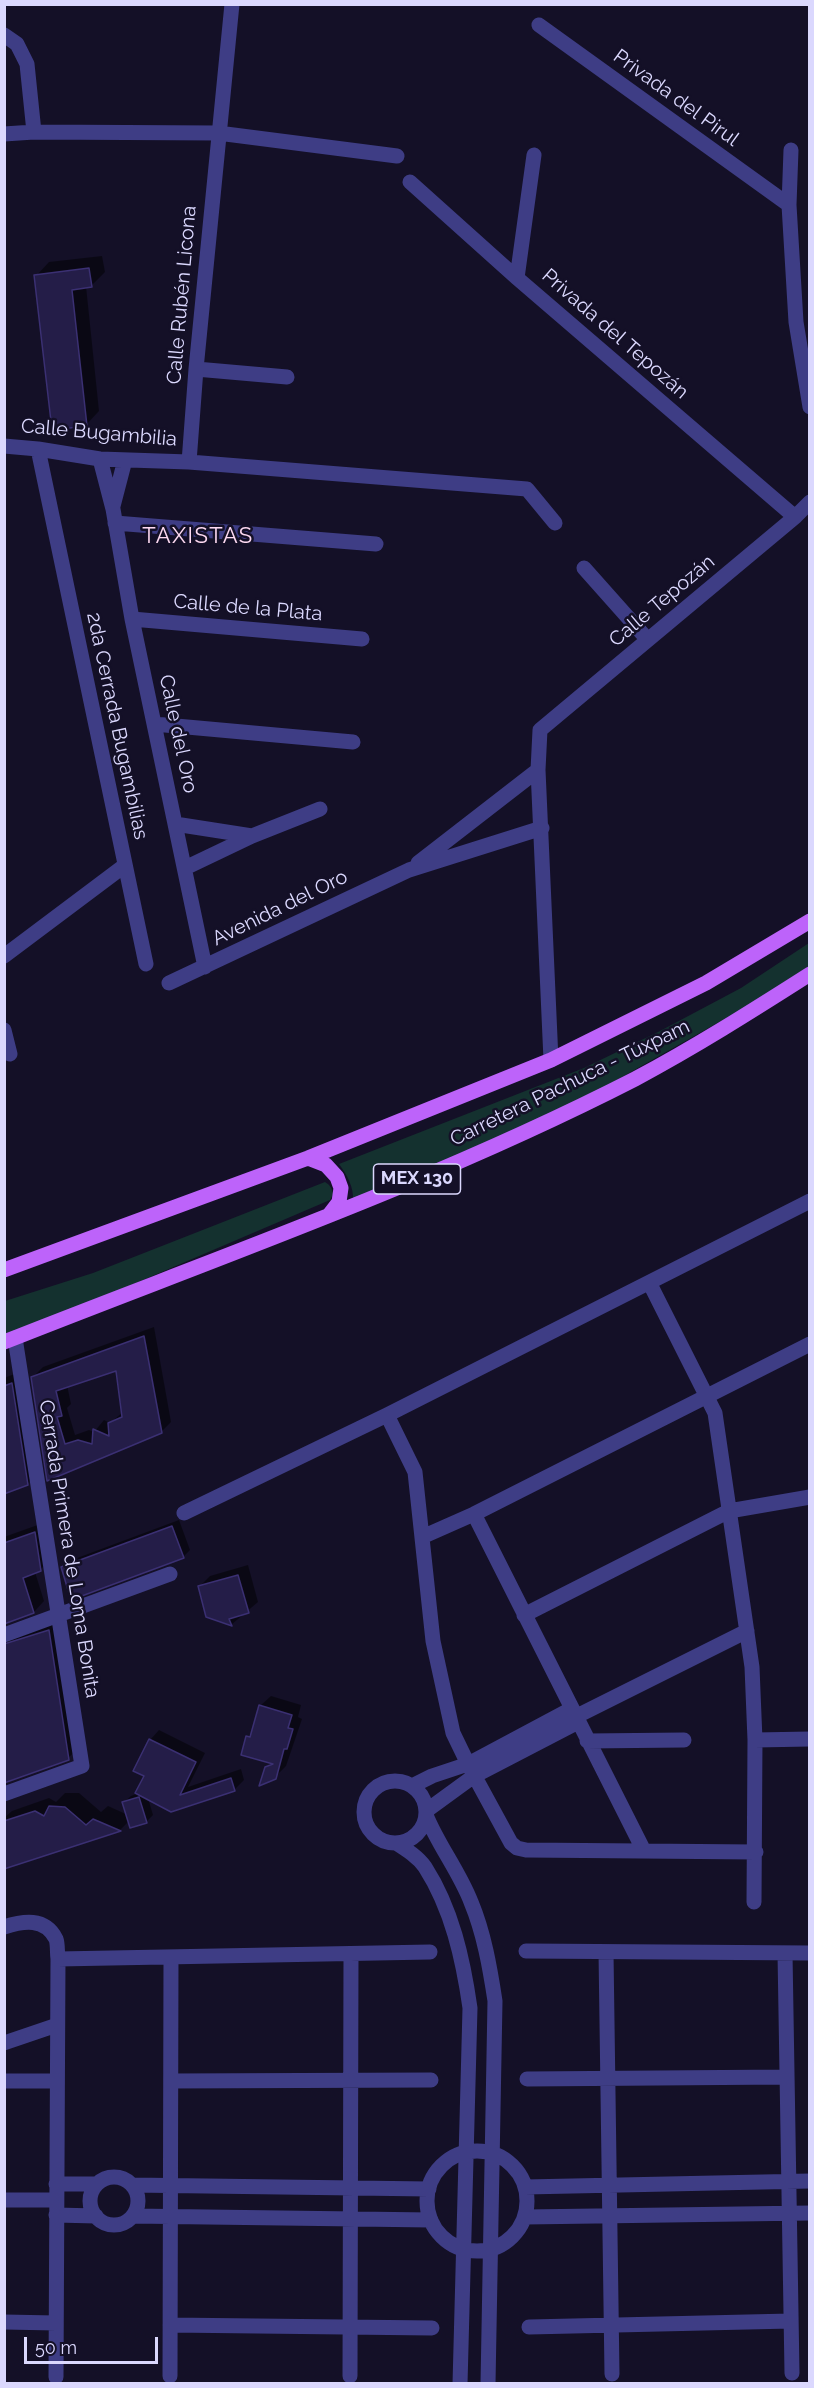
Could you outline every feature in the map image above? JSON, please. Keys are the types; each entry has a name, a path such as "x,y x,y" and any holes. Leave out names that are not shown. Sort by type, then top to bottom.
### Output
{"main road":[{"name":"Carretera Pachuca - Túxpam","path":"4,1270 308,1158 551,1060 706,983 810,921"},
{"name":"Carretera Pachuca - Túxpam","path":"10,1340 329,1215 485,1150 634,1079 717,1034 810,974"},
{"path":"308,1158 326,1165 337,1177 340,1188 339,1202 329,1215"}],"street":[{"name":"Calle Rubén Licona","path":"189,462 218,133 232,4"},
{"name":"Privada del Pirul","path":"539,25 789,205"},
{"path":"4,35 17,44 27,64 34,132"},
{"path":"4,134 34,132 218,133 397,156"},
{"path":"791,150 789,205 796,322 810,407"},
{"path":"518,278 534,155"},
{"name":"Privada del Tepozán","path":"410,182 795,517"},
{"path":"196,369 287,377"},
{"name":"Calle Bugambilia","path":"4,446 38,448 100,459 189,462 527,489 555,522"},
{"name":"2da Cerrada Bugambilias","path":"4,956 124,866 38,448"},
{"name":"Calle del Oro","path":"100,459 114,516 132,619 205,967"},
{"name":"Calle del Oro","path":"114,516 125,460"},
{"name":"Calle Tepozán","path":"538,770 540,730 810,502"},
{"path":"114,516 376,544"},
{"path":"584,568 648,640"},
{"name":"Calle de la Plata","path":"132,619 362,639"},
{"path":"154,724 353,742"},
{"path":"538,770 551,1060"},
{"name":"Avenida del Oro","path":"409,870 538,770"},
{"path":"185,868 252,836 320,809"},
{"path":"175,824 252,836"},
{"name":"Avenida del Oro","path":"170,983 409,870 542,828"},
{"path":"124,866 146,964"},
{"path":"4,1030 10,1054"},
{"path":"184,1513 650,1284 810,1201"},
{"path":"650,1284 715,1413 752,1667 756,1852 754,1902"},
{"name":"Cerrada Primera de Loma Bonita","path":"4,1794 82,1766 10,1340"},
{"path":"422,1537 474,1514 810,1344"},
{"path":"387,1415 415,1472 433,1641 453,1733 511,1843 526,1850 756,1852"},
{"path":"524,1615 729,1511 810,1497"},
{"path":"474,1514 644,1851"},
{"path":"4,1635 170,1574"},
{"path":"488,2384 495,2001 487,1953 471,1902 449,1857 433,1834 426,1813 424,1801 412,1786 393,1781 382,1784 367,1799 364,1809 365,1820 377,1838 387,1842 406,1842 421,1830 426,1813 471,1770 747,1631"},
{"path":"587,1741 684,1740"},
{"path":"755,1740 810,1740"},
{"path":"412,1786 432,1776 471,1770"},
{"path":"396,1843 424,1866 447,1911 463,1961 470,2008 460,2384"},
{"path":"4,1927 24,1921 44,1925 56,1939 58,1959 56,2377"},
{"path":"526,1951 810,1953"},
{"path":"58,1959 430,1952"},
{"path":"606,1952 612,2373"},
{"path":"785,1953 792,2373"},
{"path":"350,2376 351,1954"},
{"path":"170,2376 171,1957"},
{"path":"4,2043 57,2025"},
{"path":"527,2079 787,2078"},
{"path":"171,2081 431,2080"},
{"path":"4,2081 56,2081"},
{"path":"467,2152 493,2154 516,2169 525,2187 527,2202 525,2217 515,2234 502,2245 491,2250 471,2252 443,2239 428,2212 429,2189 440,2167 452,2157 467,2152"},
{"path":"115,2177 122,2178 132,2185 138,2201 133,2216 122,2224 114,2225 106,2224 96,2216 91,2205 91,2197 97,2184 106,2178 115,2177"},
{"path":"525,2187 810,2181"},
{"path":"56,2184 97,2184"},
{"path":"132,2185 429,2189"},
{"path":"4,2200 96,2216"},
{"path":"525,2217 810,2213"},
{"path":"133,2216 431,2220"},
{"path":"4,2322 56,2323"},
{"path":"529,2327 791,2322"},
{"path":"170,2325 432,2328"}],"green space":[{"path":"809,943 809,966 749,1005 592,1094 353,1201 349,1181 339,1164 584,1068 741,988"},
{"path":"325,1182 333,1192 330,1200 5,1339 5,1301 93,1273"}],"building":[{"path":"89,268 92,287 72,290 87,426 52,430 34,275"},
{"path":"144,1336 162,1433 47,1481 31,1377","holes":["116,1371 122,1417 108,1423 109,1436 93,1429 92,1444 78,1440 65,1444 57,1417 62,1416 56,1391"]},
{"path":"12,1383 28,1485 4,1494 4,1386"},
{"path":"172,1526 184,1558 71,1600 61,1567"},
{"path":"35,1532 41,1571 23,1578 34,1613 4,1624 4,1543"},
{"path":"238,1575 249,1613 229,1619 232,1626 206,1617 198,1586"},
{"path":"49,1630 69,1760 4,1783 4,1644"},
{"path":"259,1705 292,1715 288,1728 293,1729 287,1749 284,1749 276,1779 259,1786 265,1767 273,1764 241,1755 246,1736 250,1737"},
{"path":"149,1739 196,1762 180,1795 231,1778 235,1791 171,1812 135,1793 144,1776 133,1771"},
{"path":"139,1797 147,1823 130,1828 122,1802"},
{"path":"49,1806 65,1807 86,1825 93,1819 121,1831 4,1869 4,1821 35,1811 44,1816"}],"district":[{"name":"TAXISTAS","path":"198,536"}]}
